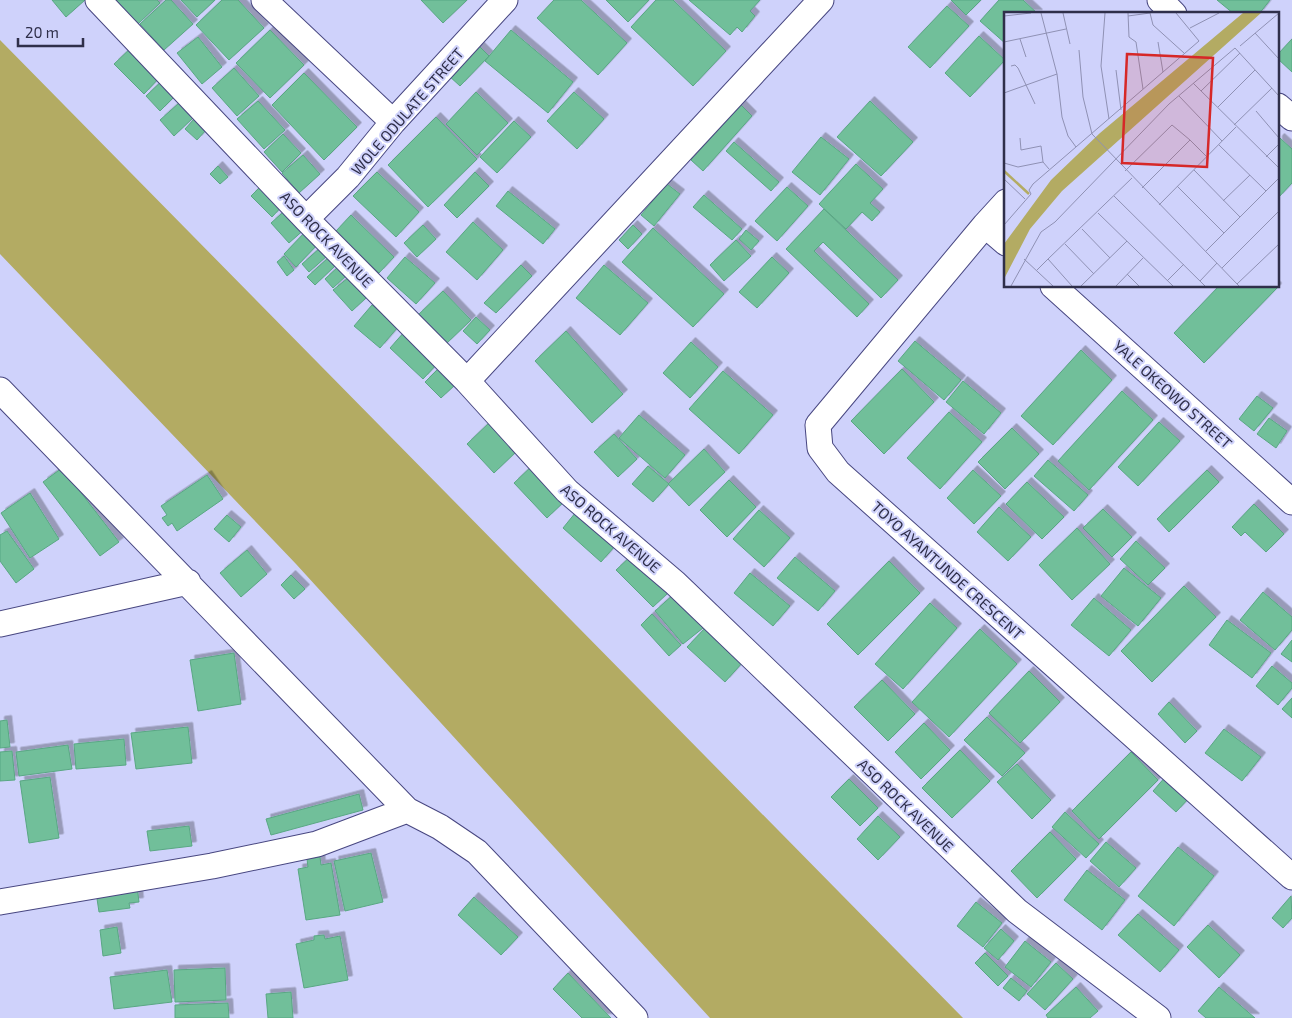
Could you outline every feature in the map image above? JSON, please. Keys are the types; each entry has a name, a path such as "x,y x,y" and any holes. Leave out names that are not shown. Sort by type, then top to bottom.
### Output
{"street":[{"name":"ASO ROCK AVENUE","path":"98,0 306,219 467,381 567,491 674,584 1017,911 1158,1018"},
{"path":"264,0 393,122"},
{"name":"WOLE ODULATE STREET","path":"306,219 348,177 393,122 505,0"},
{"path":"467,381 821,0"},
{"path":"1160,0 1172,12"},
{"path":"1280,108 1292,118"},
{"path":"1004,204 985,225 1004,241"},
{"name":"TOYO AYANTUNDE CRESCENT","path":"985,225 818,425 820,448 838,472 1292,877"},
{"name":"YALE OKEOWO STREET","path":"1055,288 1292,502"},
{"path":"0,390 407,810 440,827 477,852 635,1018"},
{"path":"0,624 188,582"},
{"path":"0,902 212,866 317,844 407,810"}],"shaded area":[{"path":"0,40 963,1018 710,1018 296,564 0,254"}],"building":[{"path":"52,0 85,0 66,17"},
{"path":"114,0 157,0 160,3 138,24"},
{"path":"166,0 171,0 193,24 164,50 140,24"},
{"path":"181,0 215,0 197,17"},
{"path":"222,0 238,0 264,28 229,60 196,25"},
{"path":"421,0 467,0 443,23"},
{"path":"554,0 581,0 627,43 598,75 537,18"},
{"path":"606,0 649,0 628,22"},
{"path":"656,0 673,0 726,51 693,86 631,27"},
{"path":"689,0 760,0 750,11 755,16 742,32 737,27 730,35"},
{"path":"951,0 981,0 966,15"},
{"path":"999,0 1023,0 1036,12 1004,12 1004,42 980,21"},
{"path":"1217,0 1270,0 1261,12 1232,12"},
{"path":"947,6 969,26 930,68 908,47"},
{"path":"270,30 304,65 270,98 236,63"},
{"path":"511,30 573,82 548,113 485,61"},
{"path":"979,36 1004,59 970,97 945,73"},
{"path":"198,37 222,67 202,84 177,53"},
{"path":"1292,39 1292,72 1280,61 1280,52"},
{"path":"477,44 489,56 460,86 448,75"},
{"path":"133,46 162,75 144,94 114,64"},
{"path":"234,68 259,96 237,116 212,88"},
{"path":"304,73 357,127 324,160 272,105"},
{"path":"165,78 179,92 160,111 146,96"},
{"path":"476,92 508,123 477,155 446,124"},
{"path":"574,92 604,119 577,149 547,121"},
{"path":"258,101 285,130 264,149 237,119"},
{"path":"870,101 913,142 881,176 837,137"},
{"path":"179,103 193,118 174,136 160,120"},
{"path":"741,105 752,116 703,171 691,160"},
{"path":"436,117 477,159 428,207 388,165"},
{"path":"194,119 206,130 197,140 185,129"},
{"path":"514,121 531,137 497,173 480,157"},
{"path":"283,134 301,153 282,172 264,152"},
{"path":"821,137 849,159 820,195 792,172"},
{"path":"1280,138 1292,149 1292,183 1280,196"},
{"path":"734,142 779,182 771,191 726,151"},
{"path":"303,155 320,174 299,193 282,173"},
{"path":"856,164 883,189 870,203 880,212 872,221 862,212 846,229 819,204"},
{"path":"218,166 228,177 220,184 210,174"},
{"path":"377,172 419,212 396,237 353,196"},
{"path":"475,172 489,186 457,218 444,205"},
{"path":"265,182 285,203 272,217 251,196"},
{"path":"667,184 680,194 654,226 641,215"},
{"path":"787,187 808,206 777,241 755,221"},
{"path":"508,191 555,229 543,244 496,206"},
{"path":"704,195 742,229 732,240 693,207"},
{"path":"289,207 307,227 289,243 271,223"},
{"path":"824,209 898,280 881,298 823,242 814,251 869,304 857,317 786,249"},
{"path":"351,215 394,257 379,273 336,231"},
{"path":"473,222 503,250 477,280 446,252"},
{"path":"423,225 436,239 417,257 404,243"},
{"path":"633,225 642,234 628,249 619,240"},
{"path":"653,228 724,294 693,327 622,262"},
{"path":"307,230 319,243 296,267 284,254"},
{"path":"746,230 759,241 751,250 739,239"},
{"path":"736,240 751,256 724,281 710,265"},
{"path":"320,248 327,256 309,272 302,264"},
{"path":"284,256 294,270 287,276 277,262"},
{"path":"405,257 435,283 416,304 387,278"},
{"path":"772,257 789,273 757,308 739,292"},
{"path":"328,258 335,266 315,285 307,277"},
{"path":"521,265 532,276 496,313 484,303"},
{"path":"604,265 648,303 620,335 576,298"},
{"path":"339,266 347,275 333,288 325,279"},
{"path":"348,278 366,298 352,311 333,290"},
{"path":"1217,288 1277,288 1204,363 1174,333"},
{"path":"443,291 471,320 446,344 418,315"},
{"path":"372,305 398,327 380,348 354,326"},
{"path":"476,317 490,330 477,344 463,331"},
{"path":"406,330 439,362 423,379 390,348"},
{"path":"566,331 623,394 592,423 535,361"},
{"path":"915,341 961,380 944,400 898,361"},
{"path":"691,342 718,367 690,398 663,373"},
{"path":"1081,350 1112,380 1053,445 1021,416"},
{"path":"439,368 455,385 441,398 425,382"},
{"path":"902,369 934,402 884,454 851,421"},
{"path":"723,371 773,415 739,454 689,409"},
{"path":"963,381 1001,413 984,434 946,402"},
{"path":"1122,391 1153,420 1089,490 1058,461"},
{"path":"1257,396 1273,408 1254,431 1239,419"},
{"path":"949,412 982,442 940,489 907,458"},
{"path":"639,415 685,455 665,478 619,438"},
{"path":"1269,418 1287,431 1276,448 1257,434"},
{"path":"491,421 518,450 494,473 467,444"},
{"path":"1159,422 1180,441 1138,486 1118,467"},
{"path":"1012,428 1039,454 1005,489 978,462"},
{"path":"614,434 637,459 618,477 594,452"},
{"path":"704,449 725,472 689,506 668,484"},
{"path":"1048,460 1088,495 1074,511 1034,476"},
{"path":"534,464 567,499 547,518 514,483"},
{"path":"648,466 669,484 653,502 632,484"},
{"path":"62,468 119,542 100,556 43,482"},
{"path":"973,470 1001,496 974,524 947,498"},
{"path":"1207,470 1219,482 1169,532 1157,519"},
{"path":"207,475 223,499 177,531 172,523 168,526 162,518 167,515 161,506"},
{"path":"729,480 756,507 727,537 700,510"},
{"path":"1027,482 1064,517 1042,539 1006,504"},
{"path":"30,493 59,539 30,558 1,513"},
{"path":"1254,504 1284,534 1266,552 1245,532 1241,536 1232,527"},
{"path":"999,507 1031,537 1008,561 977,532"},
{"path":"1103,509 1132,537 1112,557 1083,528"},
{"path":"759,510 790,538 764,567 733,539"},
{"path":"576,512 615,546 601,562 563,528"},
{"path":"227,515 241,527 229,542 214,529"},
{"path":"1077,528 1110,564 1072,600 1039,565"},
{"path":"7,531 34,569 16,583 0,561 0,535"},
{"path":"1136,541 1165,568 1148,585 1120,559"},
{"path":"247,550 267,574 241,597 220,573"},
{"path":"632,555 668,593 653,607 616,570"},
{"path":"795,557 835,591 818,611 777,578"},
{"path":"889,561 920,593 858,655 827,624"},
{"path":"1124,568 1161,598 1138,626 1101,596"},
{"path":"750,573 790,606 773,626 734,593"},
{"path":"291,575 305,589 294,599 281,585"},
{"path":"1184,586 1216,617 1152,682 1121,651"},
{"path":"1263,592 1292,617 1292,630 1275,650 1240,620"},
{"path":"674,594 703,628 683,644 655,611"},
{"path":"1094,598 1131,630 1109,656 1071,625"},
{"path":"930,603 957,628 903,689 875,664"},
{"path":"652,614 681,645 669,656 641,625"},
{"path":"1227,620 1271,653 1252,678 1209,645"},
{"path":"706,627 743,662 725,682 687,647"},
{"path":"980,629 1017,664 949,737 912,702"},
{"path":"1292,640 1292,662 1281,654"},
{"path":"234,653 241,704 198,711 190,660"},
{"path":"1272,666 1292,683 1292,688 1278,705 1256,686"},
{"path":"1029,671 1060,702 1020,743 989,713"},
{"path":"882,680 915,714 888,741 854,707"},
{"path":"1292,698 1292,718 1282,709"},
{"path":"1169,702 1197,731 1185,743 1158,714"},
{"path":"987,717 1025,753 1002,776 964,740"},
{"path":"7,720 10,747 0,748 0,721"},
{"path":"924,723 950,750 921,779 895,752"},
{"path":"188,727 192,763 136,769 131,733"},
{"path":"1224,729 1261,757 1242,781 1205,753"},
{"path":"124,739 126,765 76,769 74,744"},
{"path":"68,745 72,769 19,776 16,752"},
{"path":"960,750 990,781 952,818 922,788"},
{"path":"12,751 15,780 0,781 0,752"},
{"path":"1131,752 1158,780 1099,839 1072,811"},
{"path":"1017,764 1051,800 1032,819 997,782"},
{"path":"1167,775 1190,797 1176,812 1153,791"},
{"path":"50,777 59,838 29,843 20,781"},
{"path":"849,779 878,808 860,826 831,797"},
{"path":"359,794 363,810 271,835 266,819"},
{"path":"1065,812 1099,844 1086,858 1052,827"},
{"path":"878,816 900,837 878,860 857,839"},
{"path":"189,826 192,846 150,851 147,831"},
{"path":"1050,832 1076,859 1037,898 1011,871"},
{"path":"1106,842 1136,868 1119,887 1090,861"},
{"path":"1178,847 1214,876 1174,926 1138,896"},
{"path":"371,853 383,902 345,911 334,861"},
{"path":"320,857 321,865 331,863 340,915 306,920 298,869 308,867 307,859"},
{"path":"1087,870 1125,900 1102,930 1064,900"},
{"path":"137,886 139,902 129,903 130,908 99,912 96,892"},
{"path":"1291,896 1292,918 1283,928 1272,918"},
{"path":"474,897 518,937 501,955 458,915"},
{"path":"976,902 1002,923 983,947 957,926"},
{"path":"1138,914 1179,950 1160,972 1118,935"},
{"path":"1208,925 1240,955 1219,978 1187,947"},
{"path":"117,927 121,953 103,956 100,930"},
{"path":"1001,929 1014,941 998,960 984,948"},
{"path":"324,935 325,939 340,936 348,980 304,988 296,944 314,940 314,936"},
{"path":"1025,941 1051,962 1031,987 1005,967"},
{"path":"985,953 1008,976 998,986 975,963"},
{"path":"1056,963 1073,979 1045,1010 1027,994"},
{"path":"225,968 226,1000 175,1002 174,970"},
{"path":"167,970 172,1002 114,1009 110,977"},
{"path":"568,973 611,1018 582,1018 553,989"},
{"path":"1011,978 1027,991 1019,1001 1003,988"},
{"path":"1076,987 1098,1011 1090,1018 1048,1018 1046,1015"},
{"path":"1219,987 1255,1018 1206,1018 1198,1011"},
{"path":"291,992 293,1018 268,1018 266,994"},
{"path":"228,1003 229,1018 175,1018 175,1005"}]}
